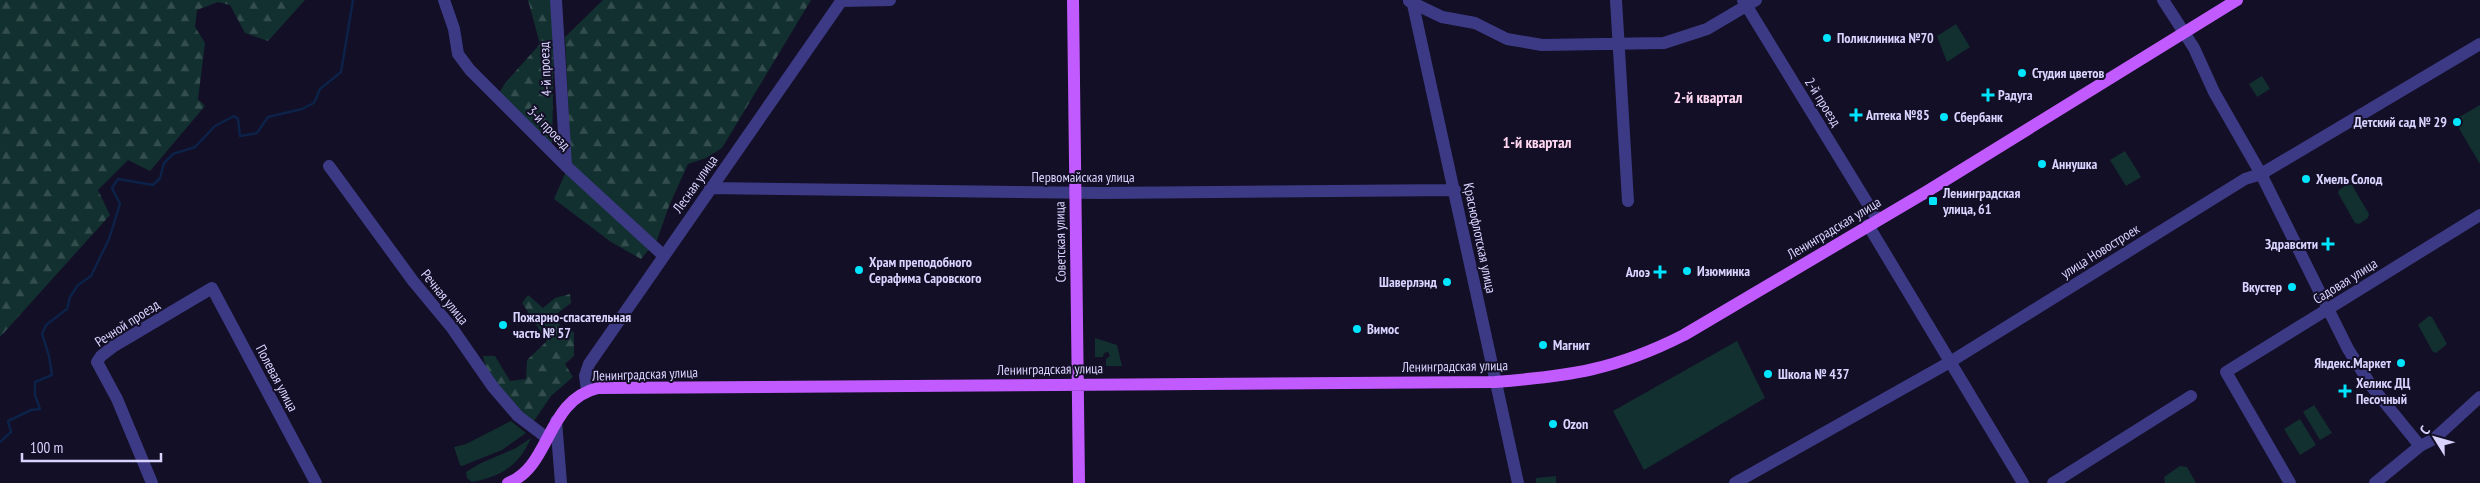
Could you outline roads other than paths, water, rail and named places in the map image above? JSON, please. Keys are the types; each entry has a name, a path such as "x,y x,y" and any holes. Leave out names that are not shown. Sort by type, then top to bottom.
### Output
{"main road":[{"name":"Советская улица","path":"1073,0 1074,193 1080,483"},
{"name":"Ленинградская улица","path":"556,421 575,398 587,390 614,387 1495,382 1591,371 1652,351 1873,222 2237,0"},
{"path":"515,482 532,462 556,421"}],"street":[{"name":"3-й проезд","path":"444,0 454,29 458,54 470,70 566,166 664,256"},
{"name":"4-й проезд","path":"556,0 566,166"},
{"path":"842,0 890,0"},
{"name":"Лесная улица","path":"587,390 585,376 589,364 842,0"},
{"path":"1616,0 1628,201"},
{"path":"2163,0 2194,48 2214,92 2261,174 2328,310 2372,387 2420,446"},
{"path":"1411,1 1442,17 1474,23 1508,39 1542,45 1664,43 1707,29 1748,2"},
{"name":"Краснофлотская улица","path":"1411,1 1455,190 1518,483"},
{"name":"2-й проезд","path":"1748,2 1950,362 2023,483"},
{"name":"улица Новостроек","path":"1735,483 1950,362 2245,179 2261,174 2480,44"},
{"name":"Речная улица","path":"329,166 413,281 452,328 493,388 518,416 547,438"},
{"name":"Первомайская улица","path":"710,188 1074,193 1455,190"},
{"name":"Садовая улица","path":"2290,483 2226,372 2480,216"},
{"name":"Речной проезд","path":"152,483 117,399 97,362 101,356 114,346 212,288"},
{"name":"Полевая улица","path":"212,288 316,483"},
{"path":"2053,483 2191,396"},
{"path":"2375,483 2420,446 2434,439 2480,397"},
{"path":"556,421 561,483"}],"waterway":[{"path":"0,442 11,432 8,421 31,410 40,409 35,395 35,382 52,375 49,356 42,334 46,325 67,309 70,297 78,285 91,276 109,239 120,204 112,188 118,179 153,185 160,178 164,163 173,154 195,147 215,126 234,116 238,119 240,136 257,133 268,117 302,109 314,103 320,89 341,72 353,0"}],"place":[{"name":"Поликлиника №70","path":"1827,38"},
{"name":"Студия цветов","path":"2022,73"},
{"name":"Радуга","path":"1988,95"},
{"name":"Аптека №85","path":"1856,115"},
{"name":"Сбербанк","path":"1944,117"},
{"name":"Детский сад № 29","path":"2457,122"},
{"name":"Аннушка","path":"2042,164"},
{"name":"Хмель Солод","path":"2306,179"},
{"name":"Ленинградская улица, 61","path":"1933,201"},
{"name":"Здравсити","path":"2328,244"},
{"name":"Храм преподобного Серафима Саровского","path":"859,270"},
{"name":"Изюминка","path":"1687,271"},
{"name":"Алоэ","path":"1660,272"},
{"name":"Шаверлэнд","path":"1447,282"},
{"name":"Вкустер","path":"2292,287"},
{"name":"Пожарно-спасательная часть № 57","path":"503,325"},
{"name":"Вимос","path":"1357,329"},
{"name":"Магнит","path":"1543,345"},
{"name":"Яндекс.Маркет","path":"2401,363"},
{"name":"Школа № 437","path":"1768,374"},
{"name":"Хеликс ДЦ Песочный","path":"2345,391"},
{"name":"Ozon","path":"1553,424"}],"district":[{"name":"2-й квартал","path":"1708,97"},
{"name":"1-й квартал","path":"1537,142"}]}
